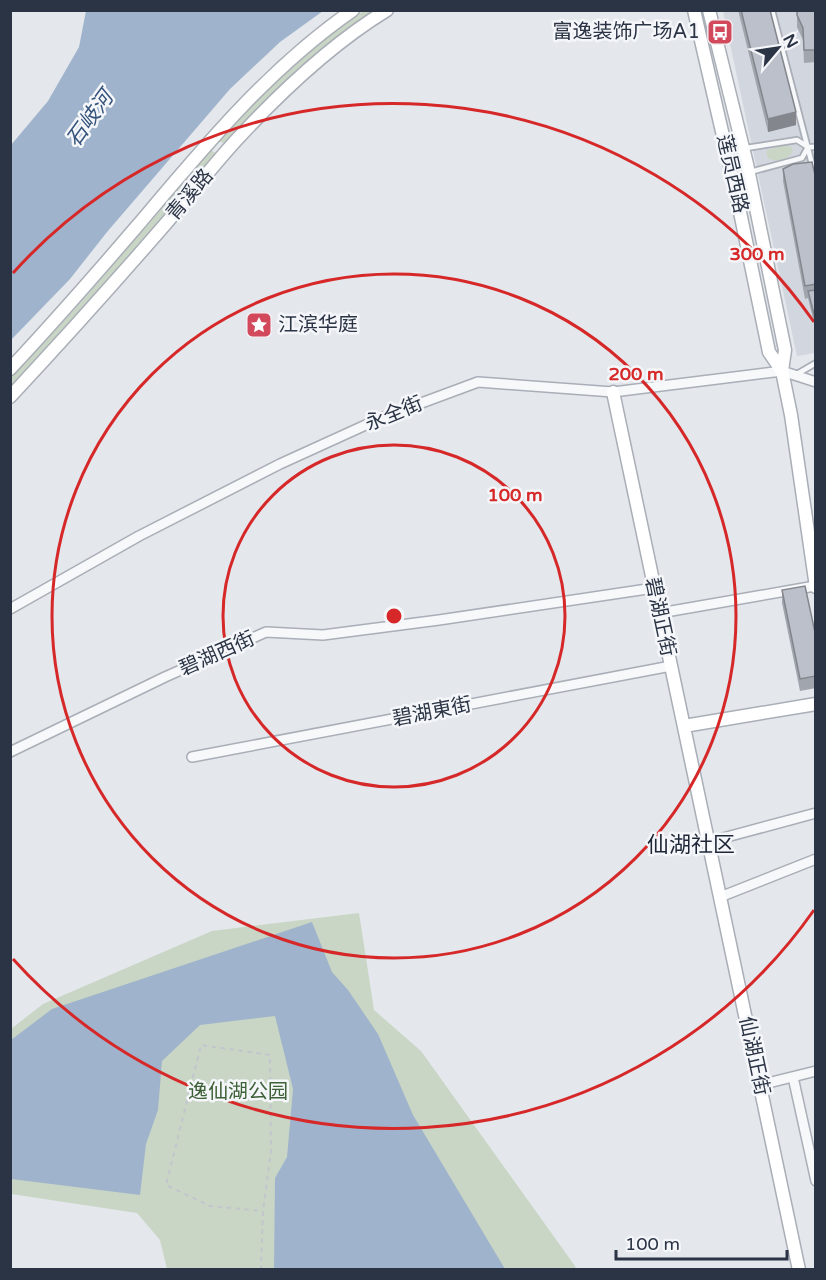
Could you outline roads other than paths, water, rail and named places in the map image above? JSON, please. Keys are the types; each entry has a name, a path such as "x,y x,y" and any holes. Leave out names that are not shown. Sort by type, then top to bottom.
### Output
{"main road":[{"name":"青溪路","path":"10,369 54,322 218,130 249,98 299,53 353,10"},
{"name":"青溪路","path":"10,397 123,273 241,135 327,53 387,10"},
{"name":"莲员西路","path":"694,10 735,188 769,352 782,371"},
{"name":"莲员西路","path":"709,10 744,148 785,350 782,371 791,415 815,587"},
{"name":"碧湖正街","path":"612,392 708,842"},
{"path":"684,726 816,704"},
{"name":"仙湖正街","path":"708,842 799,1269"}],"street":[{"name":"永全街","path":"10,609 139,536 280,464 381,418 478,382 612,392 782,371 816,382"},
{"path":"660,613 815,587"},
{"name":"碧湖西街","path":"10,752 165,677 266,632 323,635 654,588"},
{"name":"碧湖東街","path":"192,757 671,666"},
{"path":"708,842 816,813"},
{"path":"720,897 816,859"},
{"path":"760,1085 816,1071"},
{"path":"793,1077 816,1181"}],"lane":[{"path":"772,10 813,170"},
{"path":"744,148 797,140 808,147 816,147"},
{"path":"749,173 802,158 808,147"},
{"path":"796,375 816,363"}],"water":[{"name":"石岐河","path":"86,11 323,11 280,42 230,89 107,232 70,279 11,340 11,145 48,101 79,47"},
{"path":"312,922 332,972 348,990 378,1034 413,1115 505,1269 274,1269 275,1178 287,1157 293,1089 275,1016 200,1025 162,1061 158,1110 146,1144 140,1195 11,1179 11,1040 52,1009"}],"place":[{"name":"富逸装饰广场A1","path":"720,32"},
{"name":"江滨华庭","path":"259,325"}],"district":[{"name":"仙湖社区","path":"691,845"}],"park label":[{"name":"逸仙湖公园","path":"238,1092"}]}
